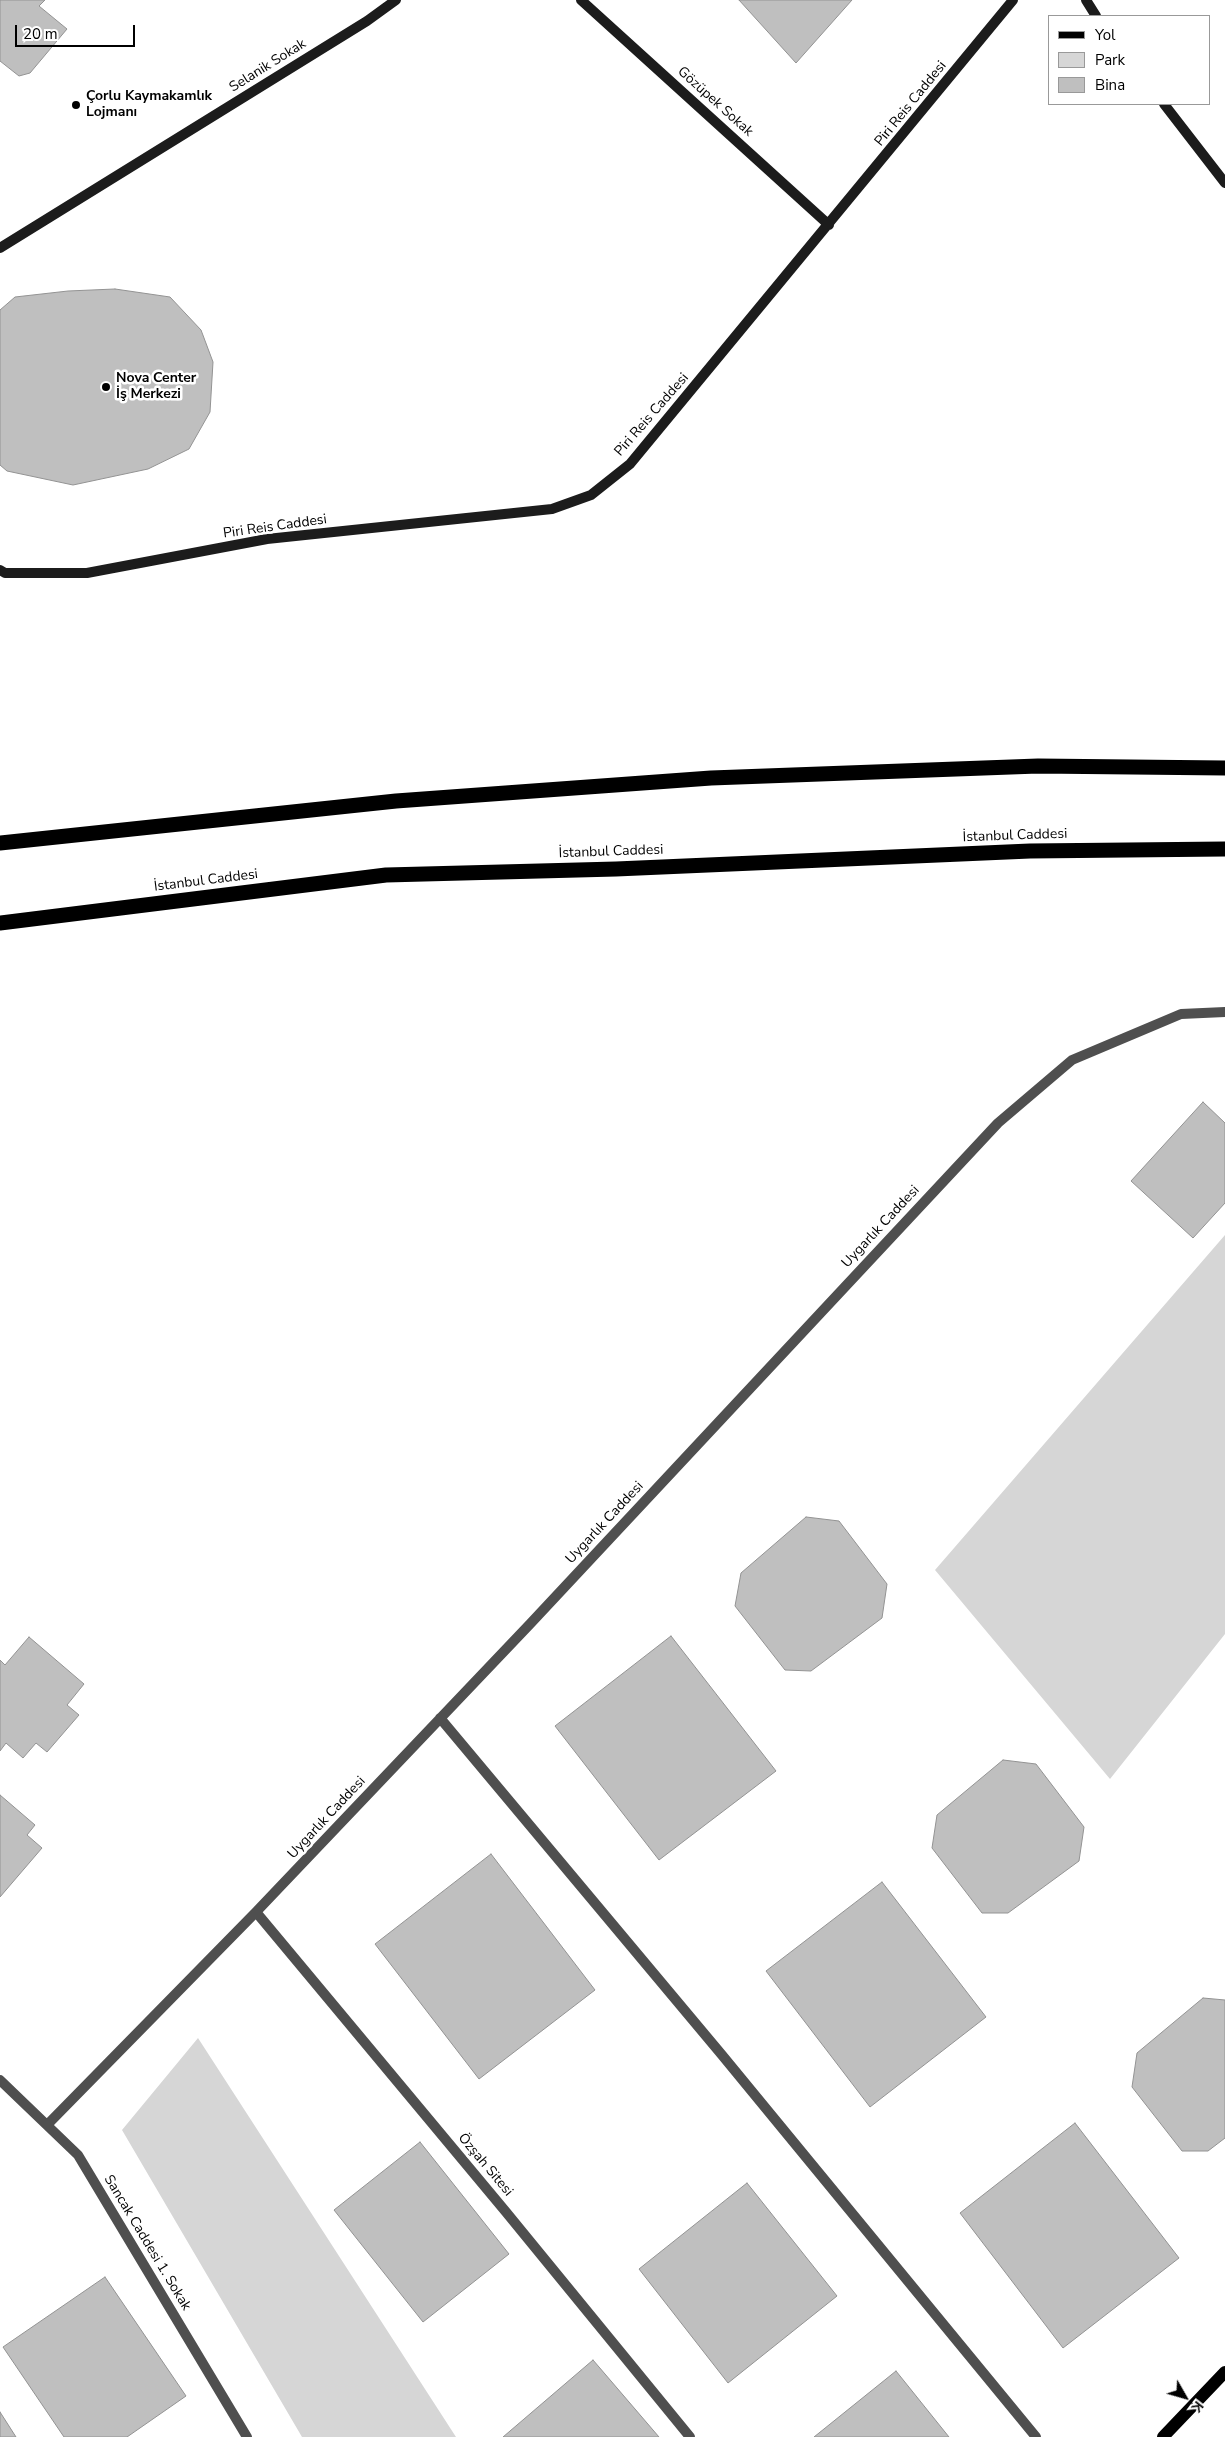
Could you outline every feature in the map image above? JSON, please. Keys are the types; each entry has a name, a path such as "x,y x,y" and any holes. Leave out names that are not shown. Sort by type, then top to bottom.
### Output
{"highway":[{"path":"0,843 396,801 711,778 1038,766 1225,768"},
{"name":"İstanbul Caddesi","path":"0,923 386,875 616,869 1030,851 1225,849"}],"main road":[{"name":"Selanik Sokak","path":"0,248 396,0"},
{"name":"Gözüpek Sokak","path":"581,0 829,225"},
{"name":"Piri Reis Caddesi","path":"0,570 5,573 87,573 267,539 552,509 591,495 630,464 1014,0"},
{"path":"1086,0 1095,15"},
{"path":"1165,105 1225,183"},
{"path":"1163,2437 1225,2372"}],"street":[{"name":"Uygarlık Caddesi","path":"47,2125 256,1912 998,1123 1072,1060 1181,1014 1225,1012"},
{"path":"440,1718 722,2055 1036,2437"},
{"name":"Özşah Sitesi","path":"256,1912 500,2204 690,2437"},
{"name":"Sancak Caddesi 1. Sokak","path":"0,2080 78,2155 248,2437"}],"green space":[{"path":"1225,1235 1225,1634 1110,1779 935,1570"},
{"path":"198,2038 456,2437 302,2437 122,2130"}],"building":[{"path":"0,0 45,0 39,6 67,29 30,73 19,76 0,61"},
{"path":"739,0 852,0 796,63"},
{"name":"Nova Center İş Merkezi","path":"115,289 170,297 201,330 213,362 210,412 189,449 148,469 73,485 7,471 0,465 0,310 15,297 68,291"},
{"path":"1203,1102 1225,1123 1225,1203 1193,1238 1131,1181"},
{"path":"806,1517 839,1521 887,1584 882,1618 811,1671 785,1670 735,1606 741,1573"},
{"path":"671,1636 776,1771 659,1860 555,1726"},
{"path":"29,1637 84,1684 67,1705 79,1715 47,1752 36,1743 23,1758 6,1743 0,1751 0,1660 5,1665"},
{"path":"1003,1760 1036,1764 1084,1827 1079,1861 1008,1913 982,1913 932,1848 937,1815"},
{"path":"0,1795 35,1825 27,1835 42,1848 0,1897"},
{"path":"491,1854 595,1990 479,2079 375,1944"},
{"path":"882,1882 986,2017 870,2107 766,1971"},
{"path":"1203,1998 1225,2000 1225,2138 1208,2151 1182,2151 1132,2087 1137,2053"},
{"path":"1075,2123 1179,2258 1063,2348 960,2213"},
{"path":"420,2142 509,2254 423,2322 334,2210"},
{"path":"747,2183 837,2296 728,2383 639,2269"},
{"path":"105,2277 186,2396 127,2437 64,2437 3,2347"},
{"path":"593,2360 659,2437 503,2437"},
{"path":"896,2371 949,2437 814,2437"},
{"path":"0,2412 16,2437 0,2437"}],"place":[{"name":"Çorlu Kaymakamlık Lojmanı","path":"76,105"},
{"name":"Nova Center İş Merkezi","path":"106,387"}]}
